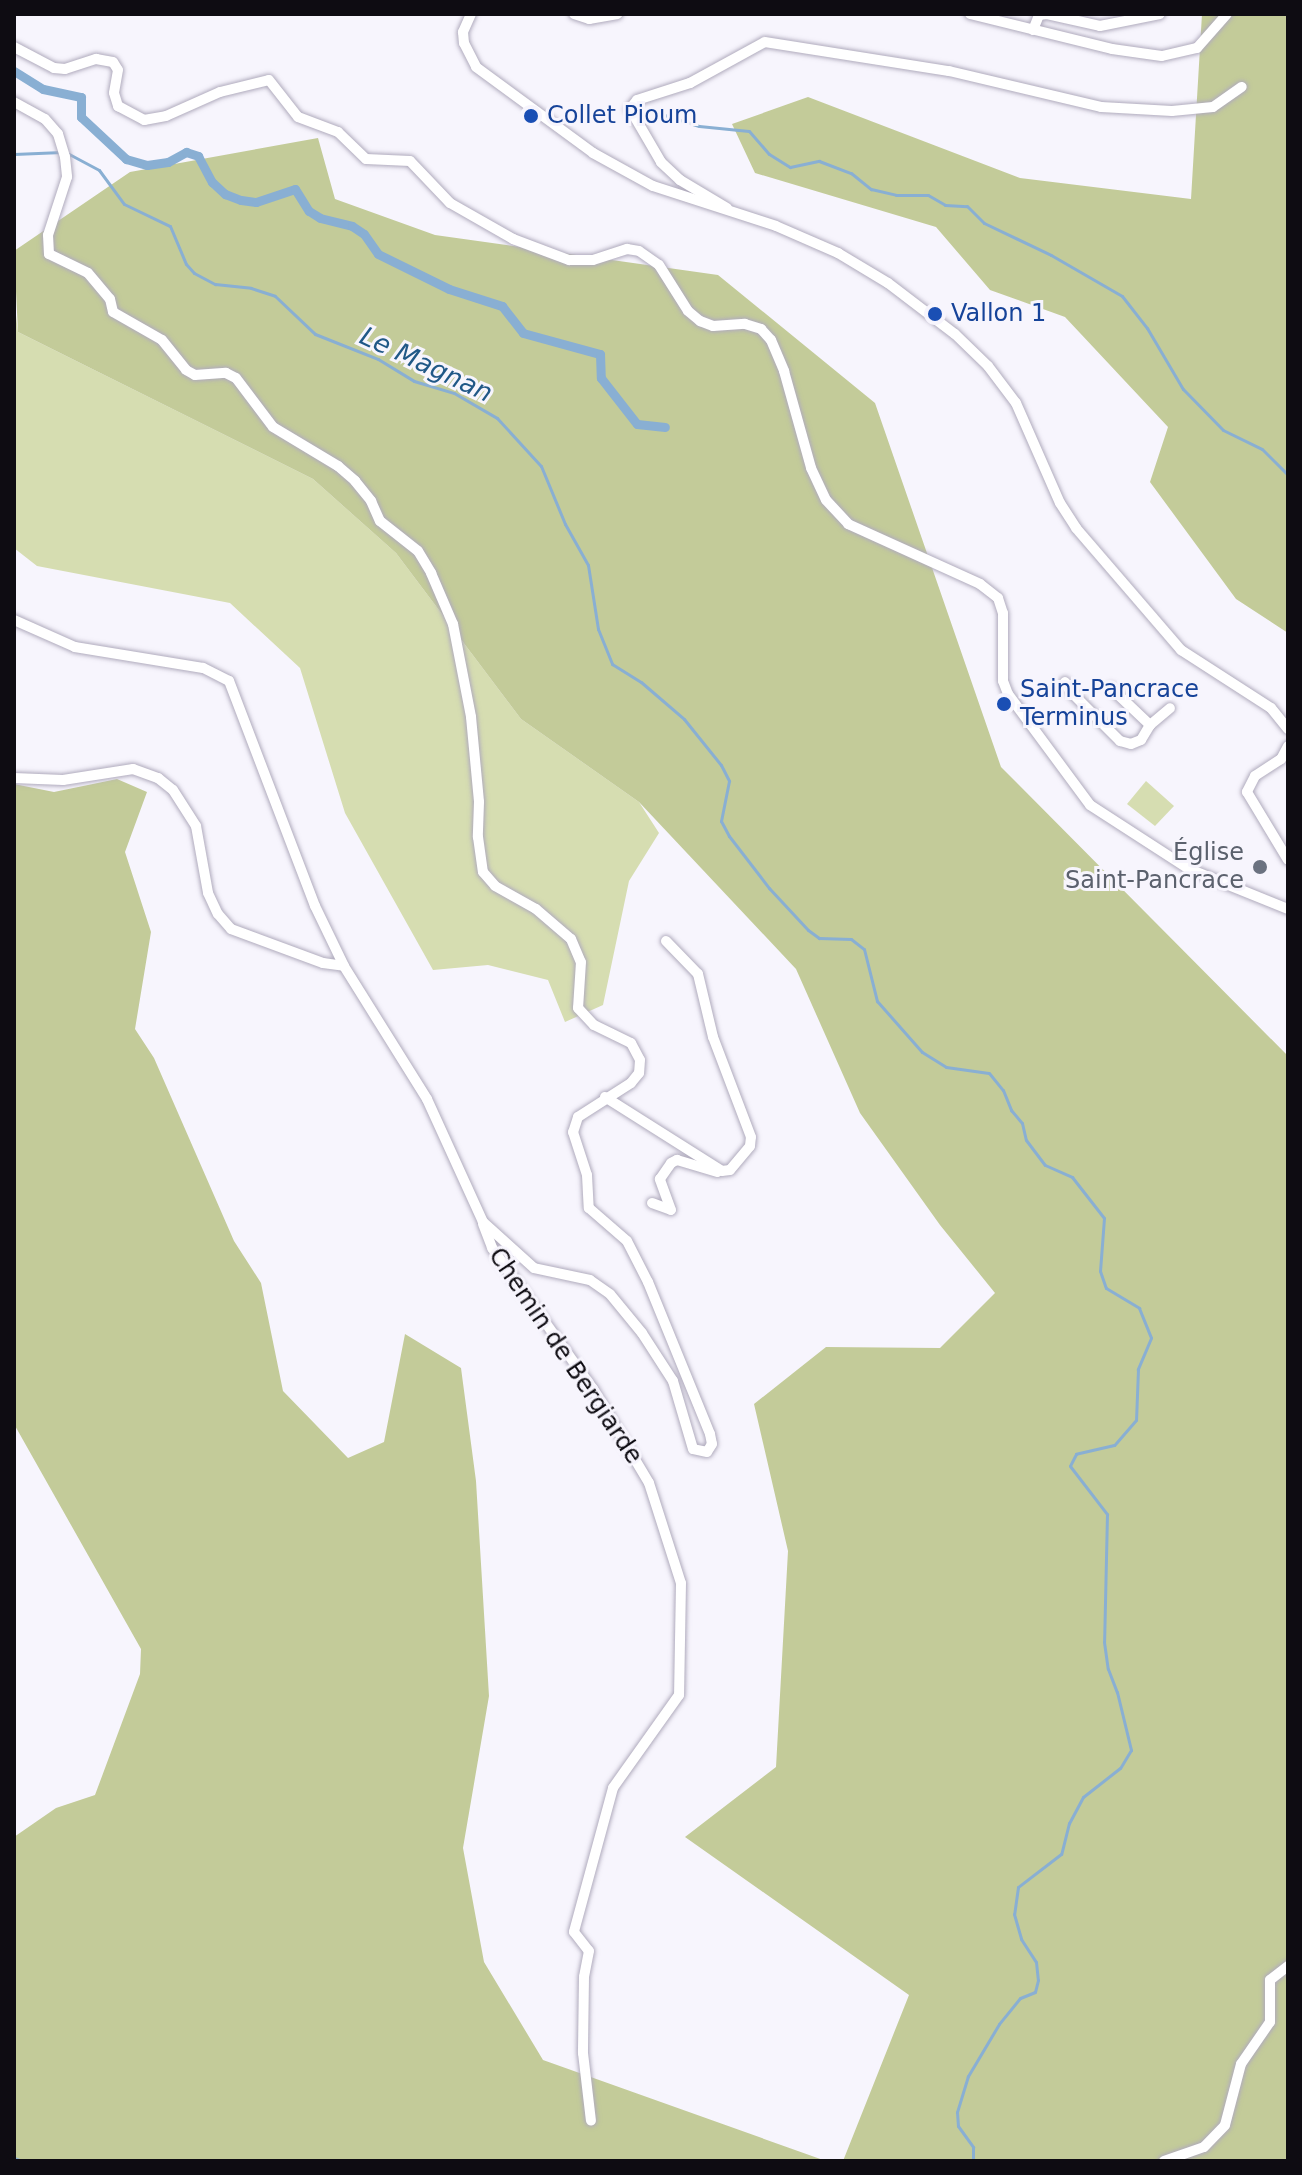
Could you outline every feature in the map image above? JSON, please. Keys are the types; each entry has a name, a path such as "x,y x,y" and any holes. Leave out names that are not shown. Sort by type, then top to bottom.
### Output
{"street":[{"path":"471,14 463,32 465,49 476,67 593,153 635,178 796,233 838,253 888,283 955,334 988,366 1016,403 1060,503 1076,528 1186,654 1271,708 1288,729"},
{"path":"574,14 589,19 618,14"},
{"path":"970,14 1112,49 1162,56 1197,48 1227,14"},
{"path":"1033,30 1039,15 1107,26 1160,14"},
{"path":"728,211 718,200 680,180 661,162 630,109 637,100 690,83 765,42 949,71 1101,107 1172,111 1213,107 1242,87"},
{"path":"14,47 54,68 65,69 96,59 113,62 118,70 114,93 118,106 129,116 144,120 166,116 220,92 269,80 298,117 338,132 366,159 410,161 450,203 502,233 569,260 593,260 627,249 639,251 659,265 688,311 700,321 713,326 745,324 761,329 771,340 784,371 821,493 848,524 980,584 998,598 1003,613 1003,681 1008,694 1090,805 1181,865 1288,909"},
{"path":"14,102 45,119 58,134 65,157 67,177 48,235 49,254 88,273 110,299 113,312 162,340 186,370 195,375 226,373 236,378 273,427 338,466 355,481 371,501 380,521 418,551 431,573 453,624 471,717 483,872 495,886 536,909 571,939 581,962 578,1008 594,1025 631,1043 640,1060 639,1073 631,1083 605,1097 574,1122 573,1132 587,1175 589,1208 627,1241 635,1254 710,1434 712,1444 707,1452 693,1449 673,1381 642,1333 610,1294 590,1280 534,1268 483,1222 427,1099 344,966 315,906 237,695 225,677 196,666 94,653 57,641 14,620"},
{"path":"1065,682 1070,691 1120,741 1131,744 1141,740 1150,725 1170,708"},
{"path":"1111,688 1150,725"},
{"path":"1288,746 1281,759 1255,776 1247,792 1288,860"},
{"path":"14,778 63,780 133,769 158,778 173,790 196,826 208,893 218,914 231,929 323,963 344,966"},
{"path":"652,1203 671,1210 660,1179 671,1163 677,1160 714,1173 730,1170 747,1151 751,1137 720,1059 698,974 666,941"},
{"path":"605,1097 722,1171"},
{"name":"Chemin de Bergiarde","path":"483,1222 492,1248 593,1389 649,1483 681,1583 679,1695 613,1788 574,1932 589,1951 584,1977 583,2053 591,2121"},
{"path":"1164,2161 1204,2147 1225,2125 1232,2087 1241,2064 1270,2022 1270,1980 1288,1966"}],"green space":[{"path":"1202,14 1288,14 1288,633 1236,599 1150,482 1168,427 1065,317 990,290 936,227 755,173 732,124 808,97 1020,178 1191,199"},
{"path":"318,138 335,199 435,235 718,275 875,403 1001,767 1288,1056 1288,2161 843,2161 909,1995 685,1837 776,1767 788,1551 754,1404 826,1347 940,1348 995,1293 940,1225 860,1113 796,969 639,802 521,719 396,553 313,479 18,332 14,251 130,172"},
{"path":"14,298 18,332 313,479 396,553 521,719 639,802 659,833 629,881 603,1005 565,1022 548,980 488,965 433,970 345,813 300,668 230,603 37,566 14,548"},
{"path":"117,779 147,792 125,852 151,932 135,1029 154,1058 234,1241 261,1283 283,1391 348,1458 384,1442 405,1334 461,1368 476,1481 489,1696 463,1848 484,1962 543,2060 826,2161 14,2161 14,1837 56,1808 95,1795 140,1674 141,1649 14,1424 14,784 54,792"},
{"path":"1146,781 1174,806 1155,826 1127,804"}],"waterway":[{"path":"14,71 43,89 81,97 81,117 126,159 147,165 168,162 186,152 198,156 212,182 225,194 241,200 256,202 295,189 309,211 320,218 352,226 364,234 378,254 449,289 502,306 523,333 600,354 601,378 637,424 665,427"},
{"path":"655,112 699,126 749,131 769,154 790,167 819,161 851,173 871,189 896,195 928,195 945,205 967,206 984,223 1051,255 1122,296 1147,328 1183,389 1223,430 1262,449 1288,475"},
{"name":"Le Magnan","path":"14,154 62,152"},
{"name":"Le Magnan","path":"69,154 99,170 124,204 170,226 186,264 194,273 215,284 251,288 275,296 315,334 378,359 414,381 454,393 497,418 541,466 565,524 588,565 598,629 612,664 641,682 684,719 721,765 729,781 721,821 729,836 769,888 808,930 819,938 851,939 864,949 877,1001 922,1052 946,1067 989,1073 1022,1123 1026,1140 1045,1165 1072,1177 1104,1218 1100,1271 1106,1288 1139,1308 1151,1338 1138,1369 1136,1420 1114,1445 1076,1454 1070,1466 1107,1514 1104,1642 1108,1669 1131,1750 1120,1768 1083,1797 1069,1823 1061,1854 1018,1887 1014,1914 1021,1939 1036,1962 1038,1980 1035,1992 1020,1998 999,2024 968,2076 957,2112 958,2126 973,2147 973,2161"},
{"path":"14,2158 22,2161"}],"place":[{"name":"Collet Pioum","path":"531,116"},
{"name":"Vallon 1","path":"935,314"},
{"name":"Saint-Pancrace Terminus","path":"1004,704"},
{"name":"Église Saint-Pancrace","path":"1260,867"}]}
